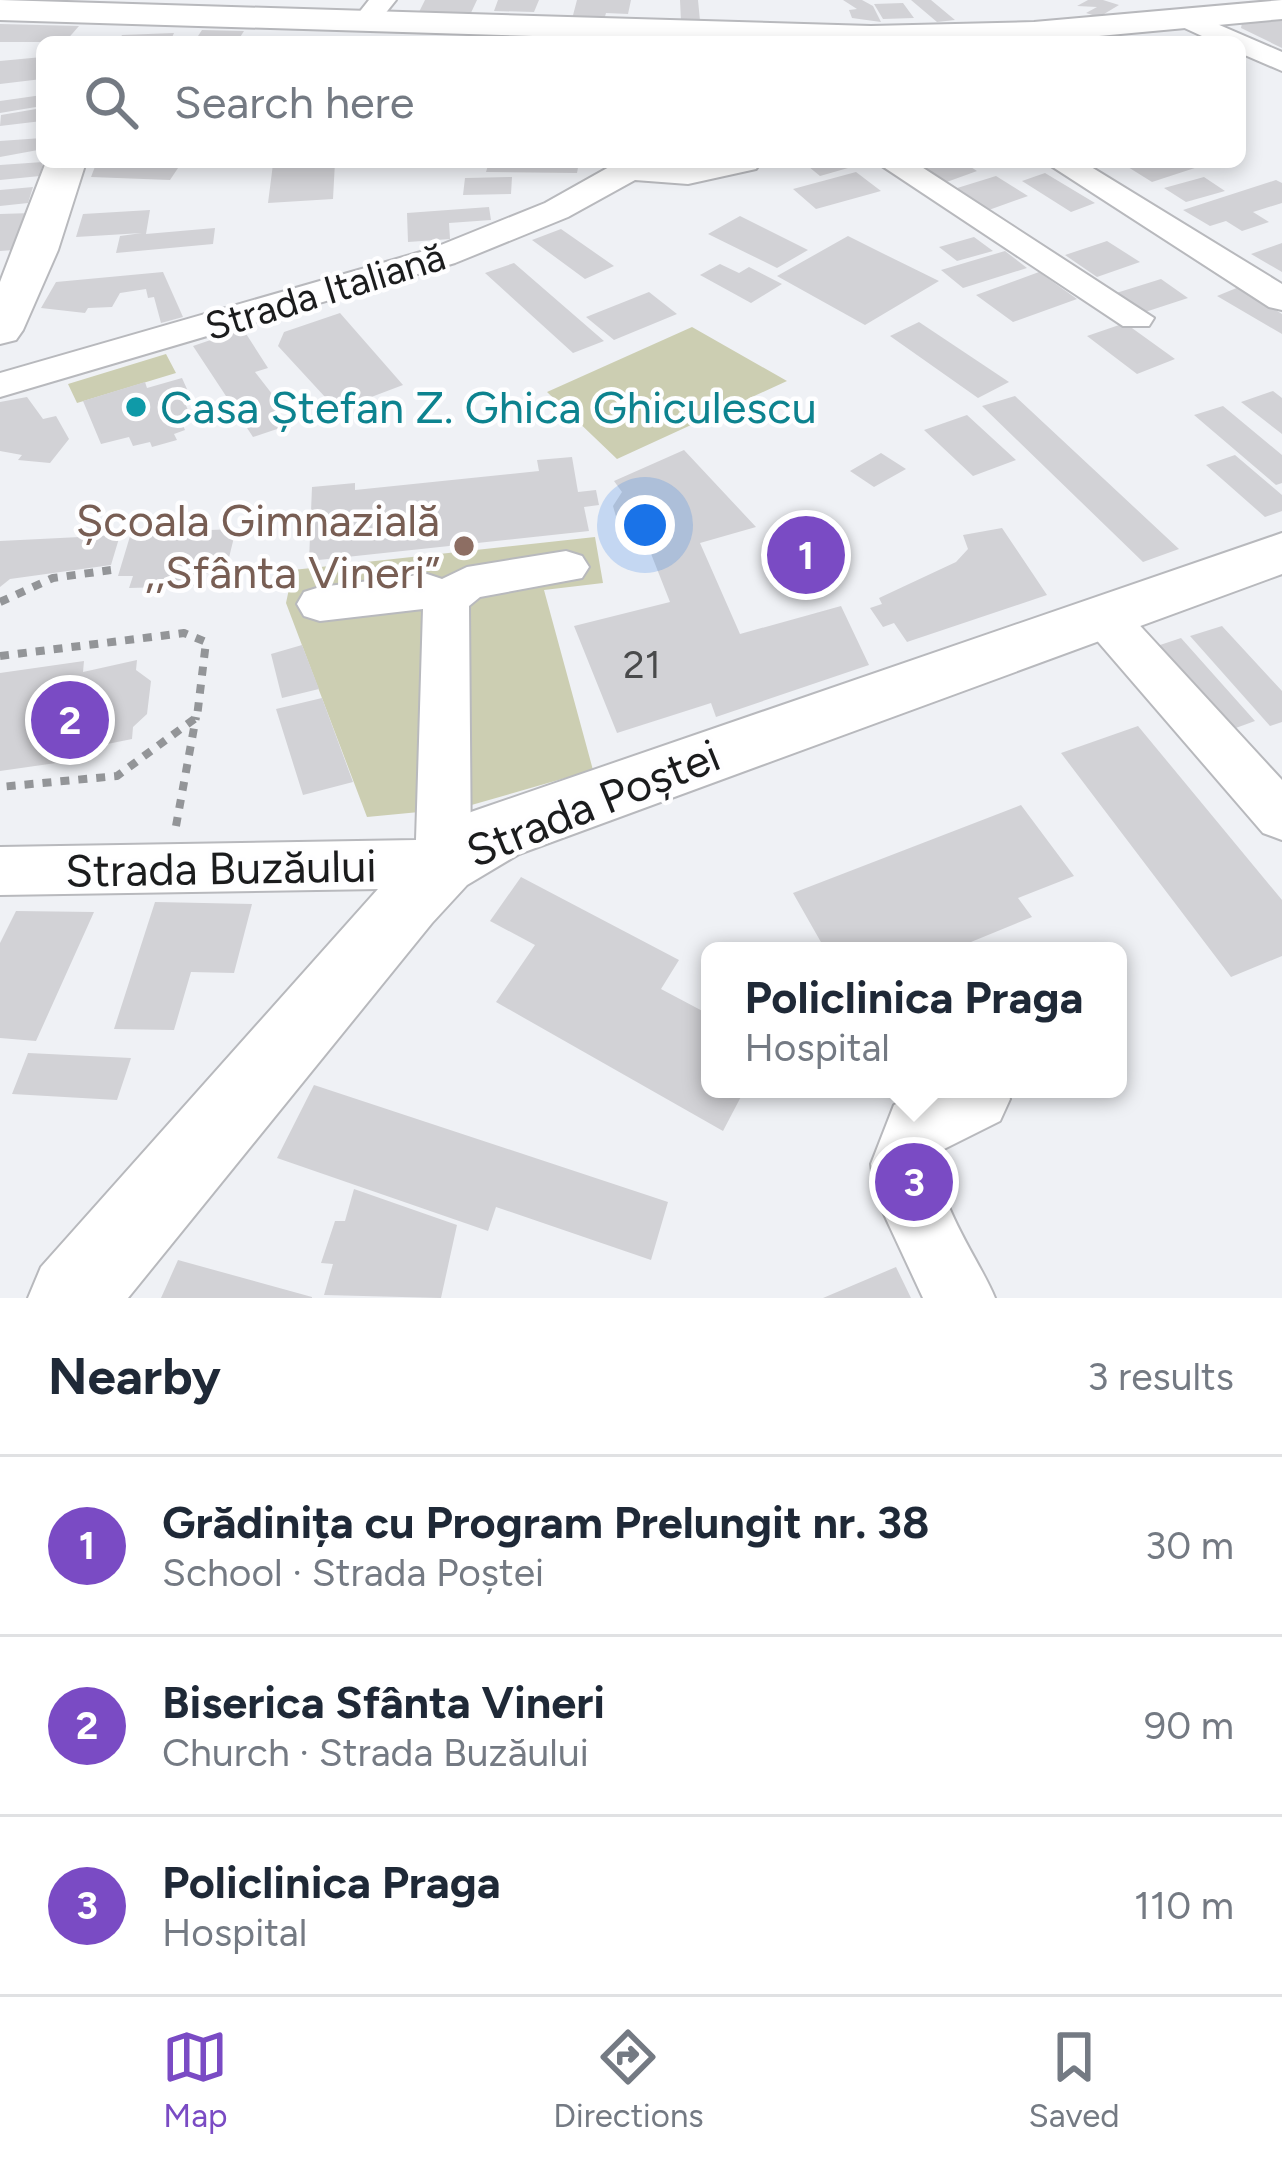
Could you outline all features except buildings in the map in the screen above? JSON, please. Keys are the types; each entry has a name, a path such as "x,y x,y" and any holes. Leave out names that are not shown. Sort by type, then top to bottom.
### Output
{"main road":[{"path":"1135,0 1187,19"},
{"path":"1048,36 1282,9"},
{"path":"0,10 98,18 373,12 639,36"},
{"path":"0,330 38,250 64,168"},
{"name":"Strada Poștei","path":"71,1298 443,865 495,833 1282,554"}],"street":[{"path":"1187,19 1223,36"},
{"path":"1246,47 1282,63"},
{"name":"Strada Italiană","path":"0,385 407,269 521,228 577,202 628,168"},
{"path":"644,168 688,175 719,168"},
{"path":"901,168 1136,317"},
{"path":"1071,168 1282,298"},
{"path":"446,600 467,583 566,567"},
{"path":"320,604 427,591 446,600"},
{"path":"443,865 446,600"},
{"path":"1104,617 1282,817"},
{"name":"Strada Buzăului","path":"0,871 443,865"},
{"path":"960,1298 908,1195 904,1164 917,1128 978,1099"}],"path":[{"path":"0,602 20,588 79,572 111,570"},
{"path":"0,656 184,633 206,641 167,869"},
{"path":"0,787 117,776 196,717"}],"green space":[{"path":"692,327 787,381 617,459 547,392"},
{"path":"166,354 176,373 77,403 68,384"},
{"path":"595,537 603,583 544,590 593,770 461,808 367,817 286,603 293,570"}],"place":[{"name":"Casa Ștefan Z. Ghica Ghiculescu","path":"136,407"},
{"name":"Școala Gimnazială ,,Sfânta Vineri”","path":"464,546"},
{"name":"Grădinița cu Program Prelungit nr. 38","path":"806,555"},
{"name":"Biserica Sfânta Vineri","path":"70,720"},
{"name":"Policlinica Praga","path":"914,1182"}]}
